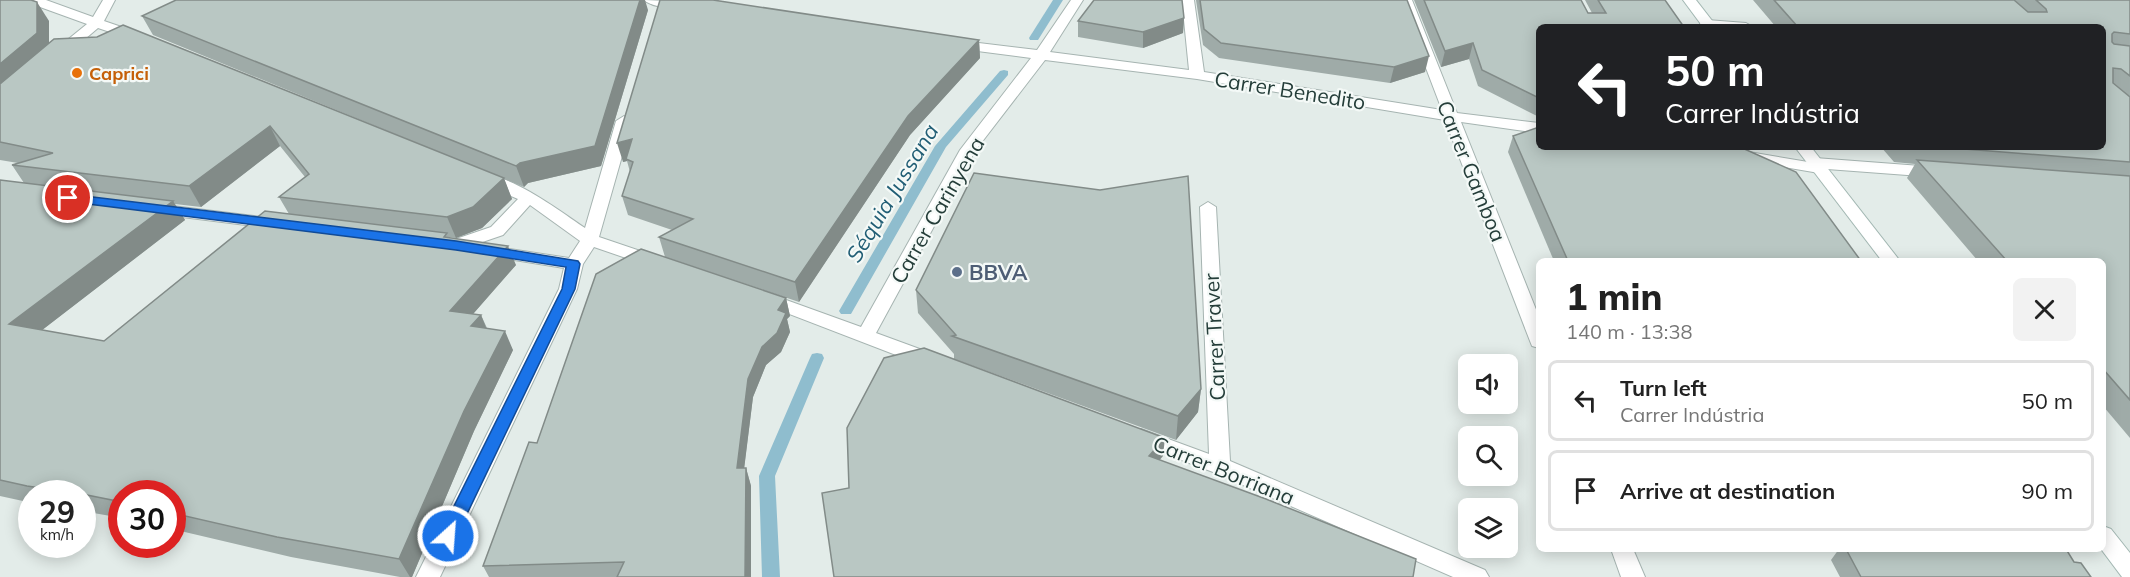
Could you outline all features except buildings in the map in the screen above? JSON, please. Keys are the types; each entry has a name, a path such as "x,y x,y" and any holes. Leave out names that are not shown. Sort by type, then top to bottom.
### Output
{"street":[{"path":"34,0 150,42"},
{"path":"53,59 97,22 109,0"},
{"name":"Carrer Carinyena","path":"865,336 968,150 1040,56 1077,0"},
{"path":"1188,0 1197,75"},
{"name":"Carrer Gamboa","path":"1406,0 1449,116 1536,334"},
{"path":"1689,0 1707,24"},
{"path":"656,4 694,6"},
{"name":"Carrer Benedito","path":"940,42 1197,75 1449,116 1536,128"},
{"path":"428,577 568,289 574,264 590,240 629,104"},
{"path":"1805,150 1889,258"},
{"path":"1739,156 1817,166 1955,174"},
{"path":"474,175 529,197 590,240 668,266"},
{"path":"529,197 497,231 450,245 574,264"},
{"path":"140,207 292,225"},
{"name":"Carrer Traver","path":"1208,207 1220,466"},
{"path":"746,292 943,365"},
{"name":"Carrer Borriana","path":"1120,430 1220,466 1477,577"},
{"path":"2106,539 2130,570"},
{"path":"1623,552 1633,577"}],"waterway":[{"name":"Séquia Jussana","path":"1034,38 1058,0"},
{"name":"Séquia Jussana","path":"846,311 941,146 1004,73"},
{"name":"Séquia Jussana","path":"771,577 767,476 817,358"}],"place":[{"name":"Caprici","path":"77,73"},
{"name":"BBVA","path":"957,272"}],"route":[{"path":"68,198 456,245 574,264 568,289 448,536"}]}
